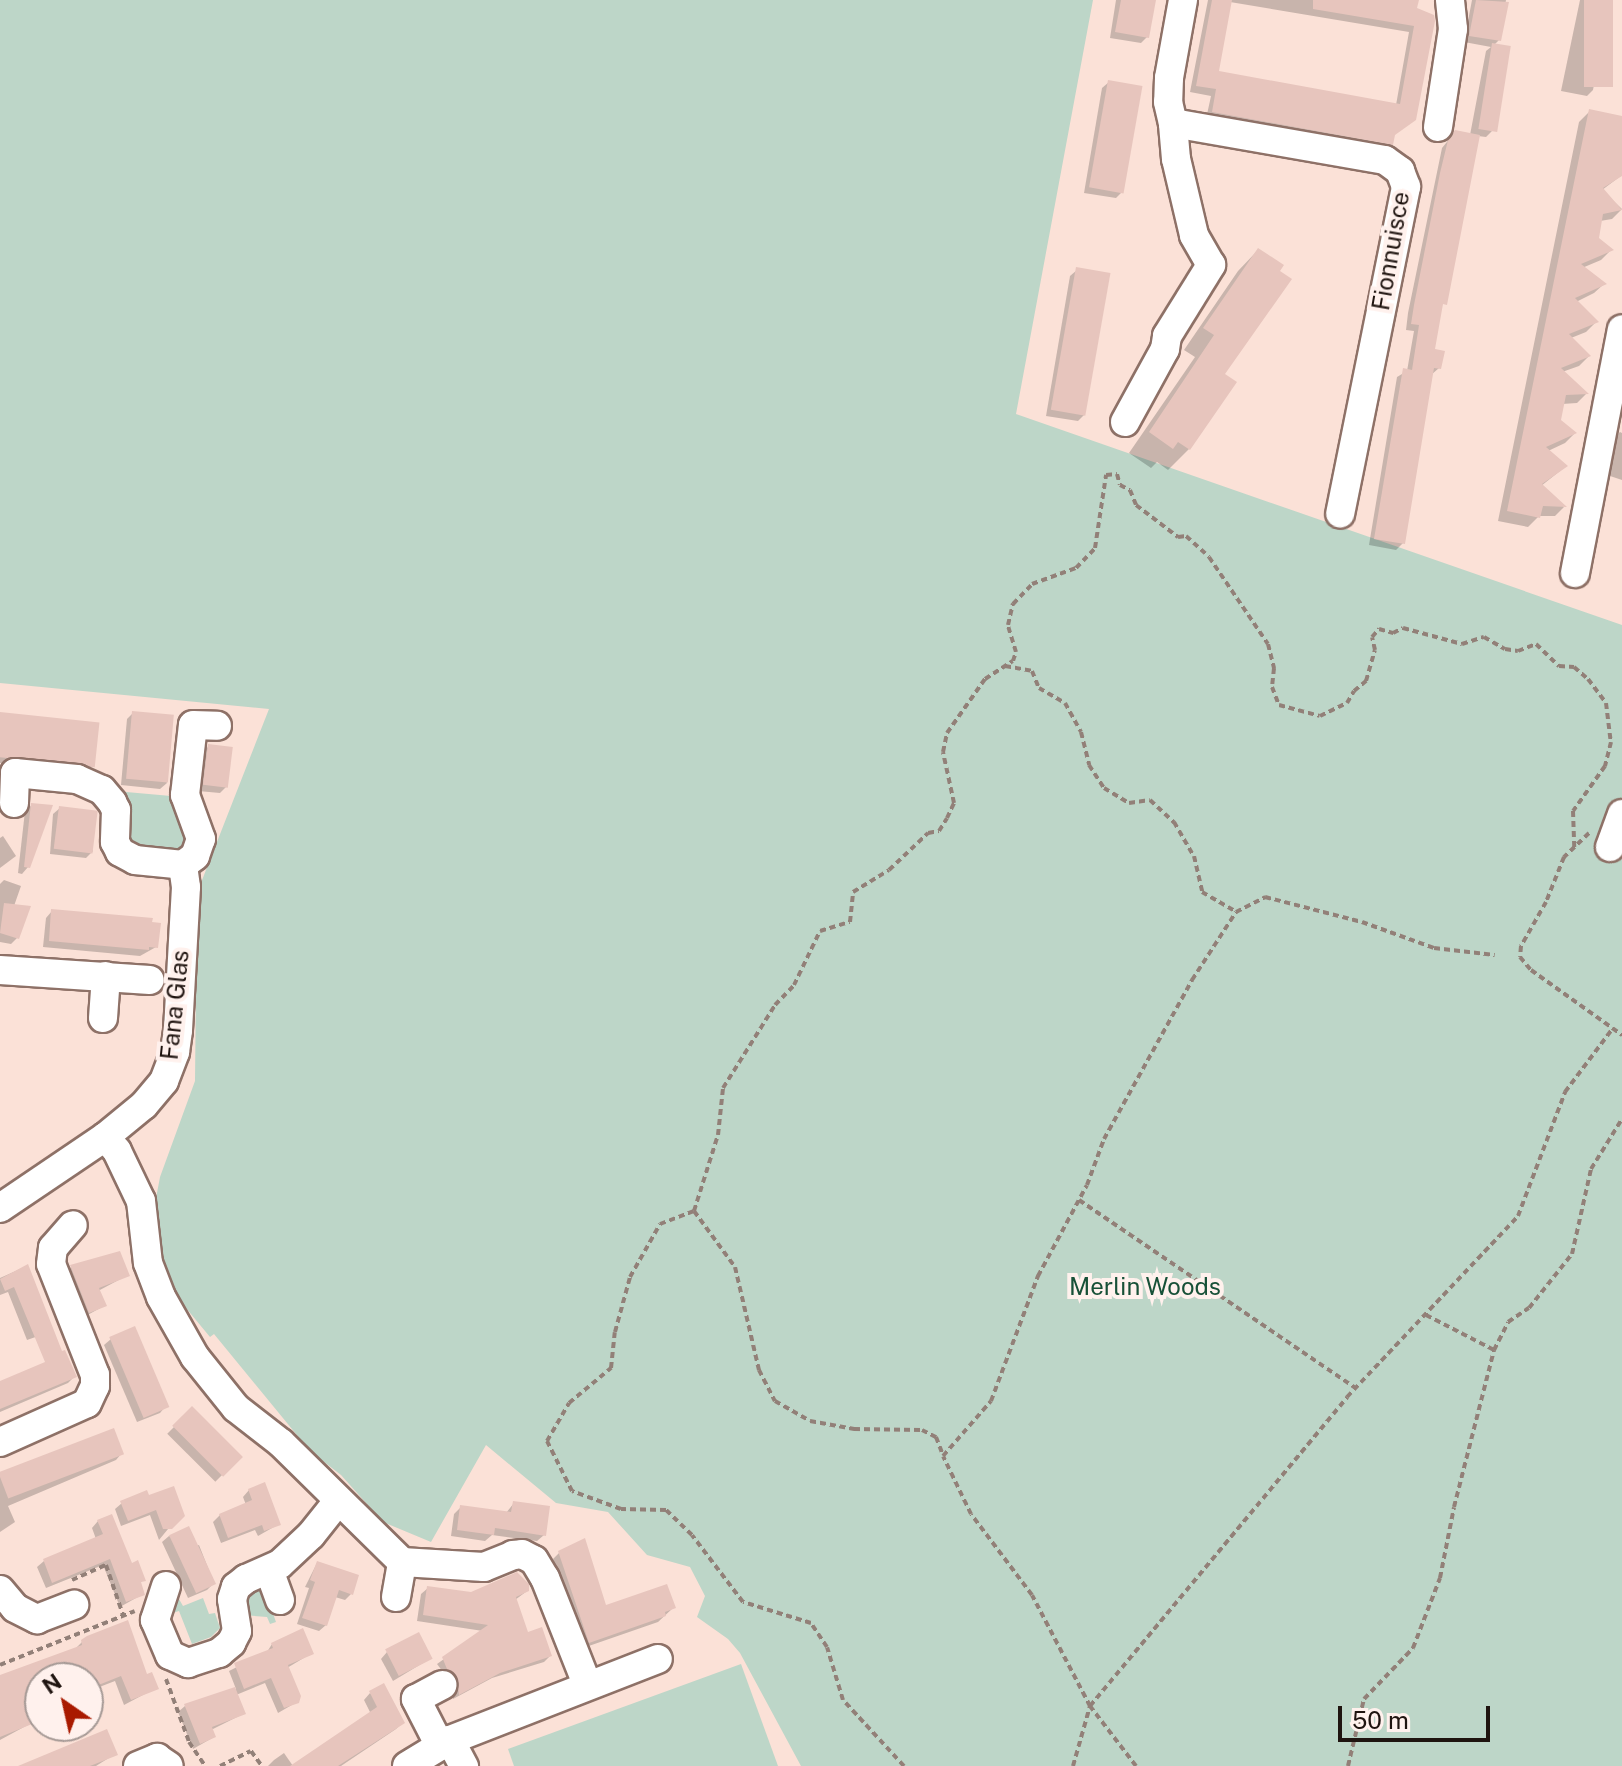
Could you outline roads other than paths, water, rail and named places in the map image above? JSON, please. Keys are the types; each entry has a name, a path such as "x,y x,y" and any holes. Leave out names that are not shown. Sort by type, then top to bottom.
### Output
{"street":[{"path":"1125,422 1165,349 1167,336 1211,265 1194,235 1176,159 1168,102 1169,78 1183,0"},
{"path":"1438,127 1453,29 1450,0"},
{"name":"Fionnuisce","path":"1173,123 1385,160 1400,171 1406,187 1340,513"},
{"path":"1575,573 1617,384 1622,329"},
{"name":"Fana Glas","path":"0,1208 105,1137 156,1094 172,1061 178,1030 186,887 183,865 195,856 201,839 185,795 205,726"},
{"path":"14,803 15,773 71,777 102,790 116,810 115,842 120,852 135,860 183,865"},
{"name":"Fana Glas","path":"0,970 150,980"},
{"path":"103,1018 106,976"},
{"path":"105,1137 117,1151 141,1201 148,1263 161,1297 195,1357 236,1408 281,1443 402,1562 484,1567 513,1555 522,1554 534,1560 545,1578 587,1684"},
{"path":"0,1442 87,1403 95,1386 95,1375 51,1264 53,1248 73,1225"},
{"path":"163,1594 156,1625 173,1659 194,1662 229,1646 238,1625 233,1593 246,1579 269,1570 304,1542 338,1501"},
{"path":"396,1597 402,1562"},
{"path":"269,1570 280,1600"},
{"path":"0,1590 15,1608 37,1619 74,1605"},
{"path":"407,1766 445,1743 587,1684 658,1659"},
{"path":"442,1685 416,1699 464,1766"},
{"path":"138,1766 157,1758 169,1766"}],"park label":[{"name":"Merlin Woods","path":"1145,1287"}]}
